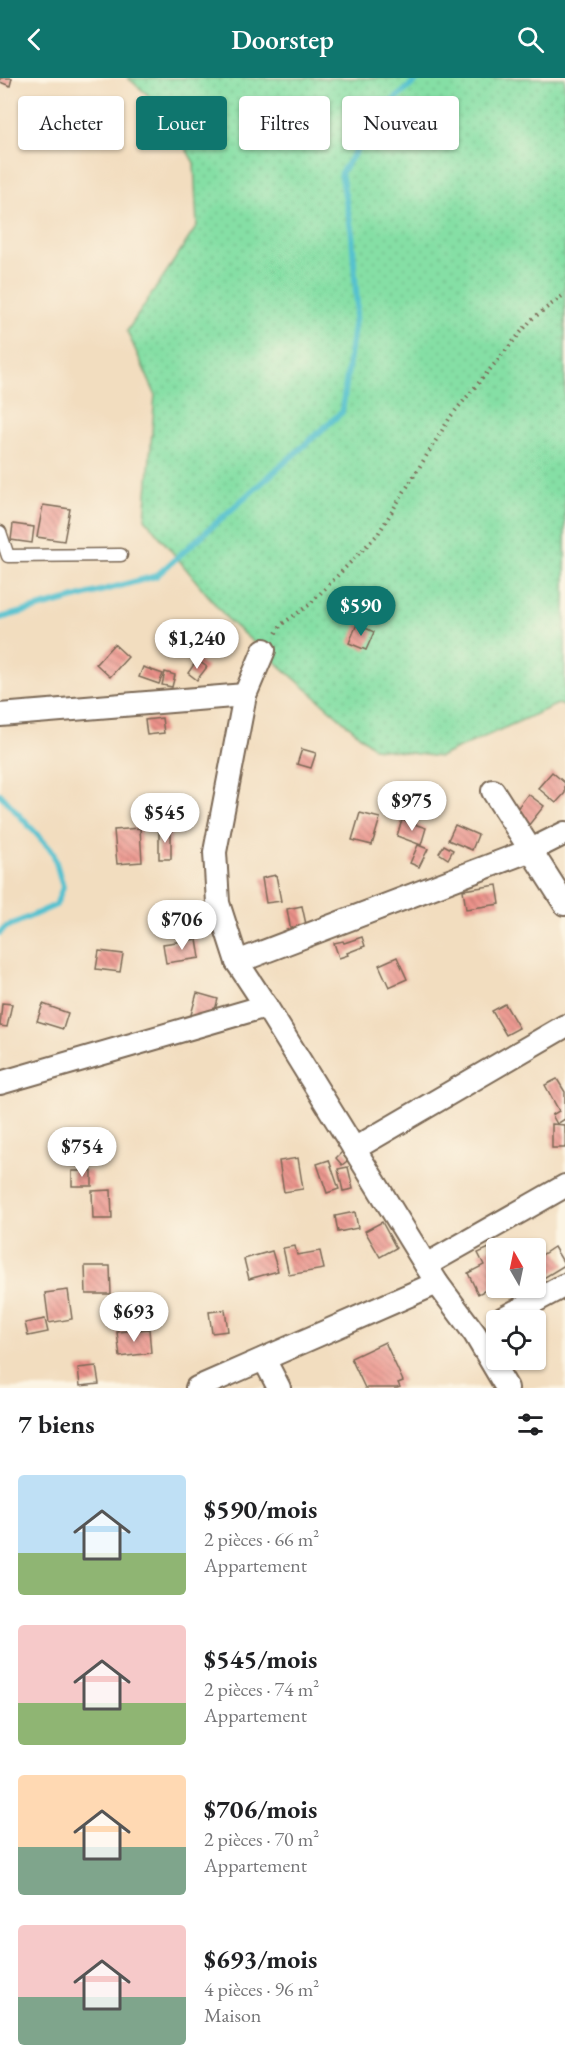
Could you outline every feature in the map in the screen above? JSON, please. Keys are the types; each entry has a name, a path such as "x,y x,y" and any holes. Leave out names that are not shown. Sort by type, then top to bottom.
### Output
{"street":[{"path":"264,650 245,695 215,852 218,903 237,962 431,1274 475,1334 507,1388"},
{"path":"0,715 245,695"},
{"path":"493,791 565,904"},
{"path":"237,962 531,850 565,833"},
{"path":"0,1083 266,1006"},
{"path":"354,1149 565,1026"},
{"path":"197,1388 264,1359 431,1274 565,1186"},
{"path":"518,1310 565,1285"},
{"path":"475,1334 486,1328"},
{"path":"264,1359 279,1388"}],"lane":[{"path":"0,532 8,556 121,555"}],"path":[{"path":"264,650 282,624 309,605 378,534 451,416 532,319 565,294"}],"green space":[{"path":"128,78 565,78 565,706 558,704 439,757 374,748 229,621 145,519 155,394 127,331 197,226 194,163 187,150 227,150 227,96 149,96"}],"building":[{"path":"0,78 12,78 10,86 0,82"},
{"path":"43,505 70,509 64,541 37,537"},
{"path":"13,524 34,527 32,543 11,540"},
{"path":"357,624 374,632 366,650 349,643"},
{"path":"114,644 128,657 110,677 96,664"},
{"path":"197,660 207,667 197,680 188,673"},
{"path":"143,667 163,674 159,684 139,677"},
{"path":"165,672 175,675 172,687 162,685"},
{"path":"162,718 164,733 147,735 145,720"},
{"path":"302,749 316,753 311,768 297,764"},
{"path":"552,772 565,783 565,793 556,803 538,788"},
{"path":"528,794 544,806 528,826 513,814"},
{"path":"360,813 380,818 372,845 352,840"},
{"path":"402,820 426,828 421,845 397,836"},
{"path":"455,825 478,835 472,850 448,840"},
{"path":"140,828 142,862 117,864 114,830"},
{"path":"159,828 171,829 171,859 159,859"},
{"path":"418,845 428,849 419,867 410,863"},
{"path":"444,845 453,850 448,859 439,853"},
{"path":"276,875 281,901 266,903 262,878"},
{"path":"497,885 500,904 466,909 463,890"},
{"path":"302,906 307,929 291,932 287,909"},
{"path":"362,937 365,946 339,958 334,943 343,941 344,943"},
{"path":"197,939 200,958 166,963 163,944"},
{"path":"99,951 123,954 120,972 96,969"},
{"path":"397,957 407,979 389,987 379,965"},
{"path":"197,993 218,999 210,1028 189,1022"},
{"path":"2,1003 12,1004 7,1027 0,1026"},
{"path":"43,1004 68,1013 63,1029 37,1021"},
{"path":"505,1004 519,1028 506,1035 492,1011"},
{"path":"557,1079 565,1092 565,1119 557,1124 552,1115 559,1111 545,1085"},
{"path":"552,1124 565,1125 565,1148 552,1148"},
{"path":"344,1150 351,1158 342,1165 336,1158"},
{"path":"298,1158 303,1189 284,1192 279,1161"},
{"path":"329,1160 339,1189 327,1193 317,1164"},
{"path":"348,1167 353,1189 343,1191 338,1169"},
{"path":"72,1171 92,1171 92,1186 72,1186"},
{"path":"111,1190 112,1219 93,1219 92,1191"},
{"path":"355,1212 358,1228 338,1232 335,1216"},
{"path":"382,1222 396,1248 380,1257 365,1231"},
{"path":"295,1246 297,1255 320,1251 324,1269 289,1275 283,1248"},
{"path":"554,1247 565,1265 546,1277 546,1252"},
{"path":"486,1249 486,1290 478,1294 468,1273 484,1265 478,1253"},
{"path":"272,1251 278,1271 249,1279 244,1259"},
{"path":"85,1266 110,1266 111,1294 86,1294"},
{"path":"68,1290 72,1319 49,1323 45,1293"},
{"path":"225,1310 228,1331 212,1333 209,1312"},
{"path":"45,1319 48,1332 28,1336 25,1323"},
{"path":"149,1329 151,1353 120,1357 117,1332"},
{"path":"385,1342 403,1381 398,1383 400,1387 397,1388 365,1388 351,1358"},
{"path":"96,1366 99,1384 80,1386 78,1368"}],"waterway":[{"path":"0,618 156,576 342,412 357,305 352,234 341,173 385,108 419,78"},
{"path":"0,794 53,852 63,887 56,905 4,928 0,933"}]}
